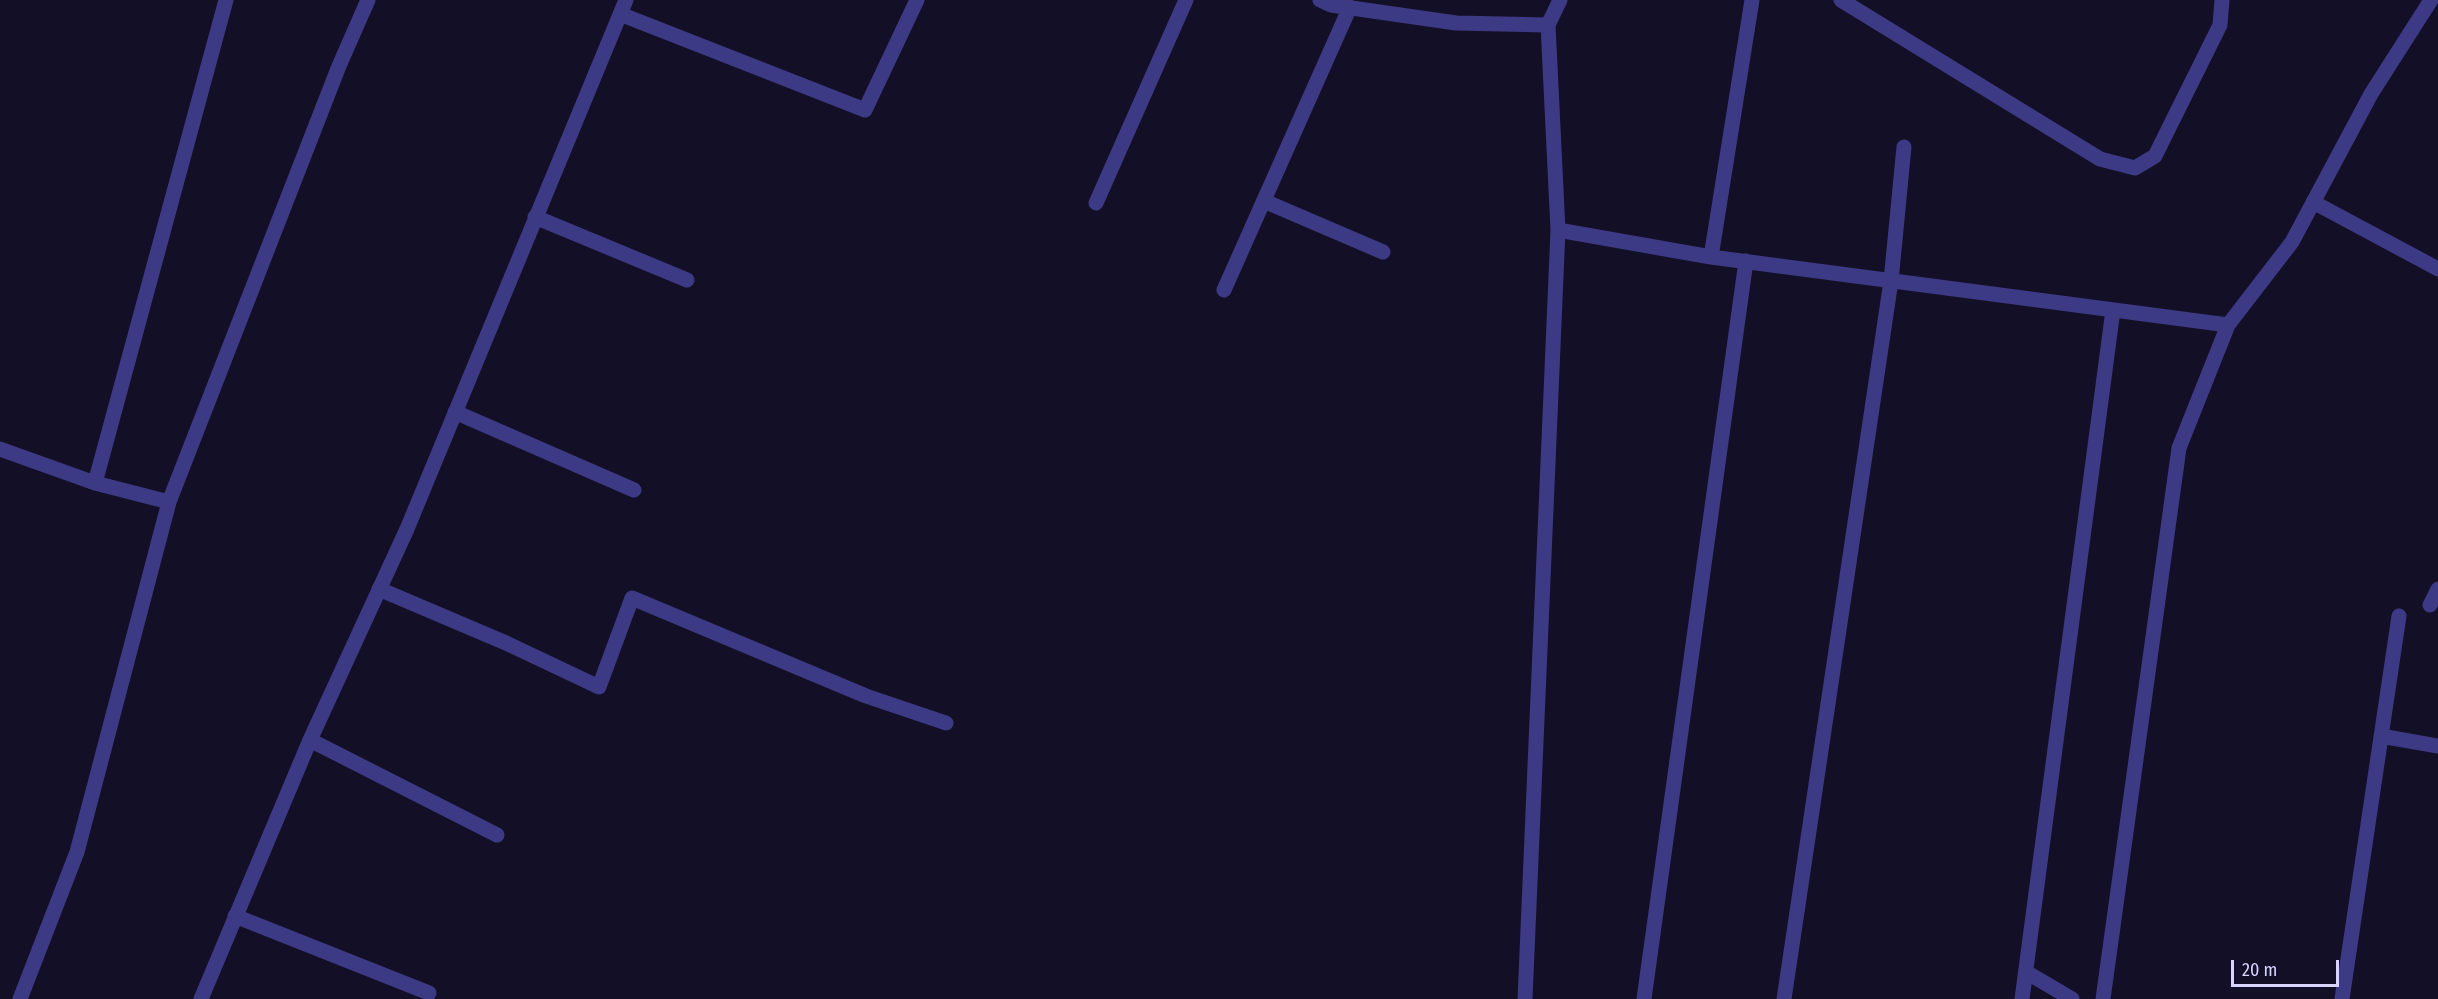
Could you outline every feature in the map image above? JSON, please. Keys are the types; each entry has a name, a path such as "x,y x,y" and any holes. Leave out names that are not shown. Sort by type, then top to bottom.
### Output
{"street":[{"path":"95,483 226,0"},
{"path":"20,999 78,852 169,502 339,66 368,0"},
{"path":"201,999 310,740 379,589 455,412 623,7 865,110 918,0"},
{"path":"1096,203 1186,0"},
{"path":"1320,0 1350,8 1456,23 1548,25"},
{"path":"1525,999 1558,230 1548,25 1560,0"},
{"path":"1710,257 1752,0"},
{"path":"1841,0 2100,159 2135,168 2155,156 2220,25 2222,0"},
{"path":"2103,999 2179,448 2228,325 2292,242 2370,94 2431,0"},
{"path":"1224,290 1350,8"},
{"path":"1784,999 1891,281 1904,147"},
{"path":"1264,201 1383,252"},
{"path":"2313,202 2438,269"},
{"path":"536,217 687,280"},
{"path":"1558,230 1710,257 2228,325"},
{"path":"1644,999 1746,261"},
{"path":"2022,999 2113,310"},
{"path":"455,412 634,490"},
{"path":"0,449 95,483 169,502"},
{"path":"379,589 506,643 599,687 632,598 866,696 946,723"},
{"path":"2430,605 2438,589"},
{"path":"2342,999 2399,616"},
{"path":"2381,736 2438,746"},
{"path":"310,740 497,835"},
{"path":"235,916 429,993"},
{"path":"2026,972 2072,999"}]}
